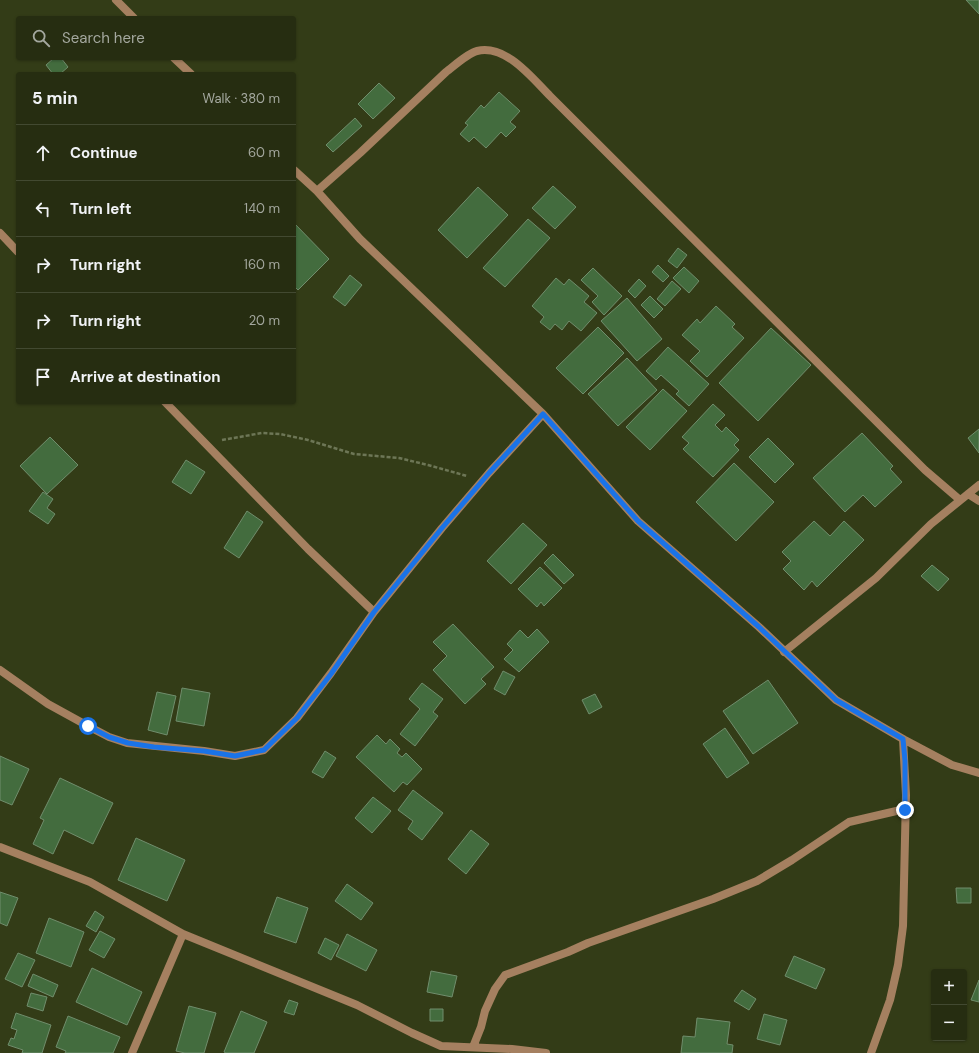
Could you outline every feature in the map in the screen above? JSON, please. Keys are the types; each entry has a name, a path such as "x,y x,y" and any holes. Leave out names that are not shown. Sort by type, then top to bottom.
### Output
{"street":[{"path":"116,0 132,16"},
{"path":"317,191 360,153 446,72 461,60 476,51 490,51 507,56 550,96 925,470 960,500"},
{"path":"176,60 189,72"},
{"path":"296,172 317,191 360,239 543,414 638,521 759,627 836,700 903,739 952,765 979,773"},
{"path":"0,233 16,250"},
{"path":"167,404 308,549 374,612"},
{"path":"0,670 48,704 109,737 128,743 235,756 264,750 297,718 331,674 374,612 442,528 543,414"},
{"path":"784,652 876,578 931,524 979,484"},
{"path":"968,494 979,501"},
{"path":"871,1053 890,1000 898,965 903,926 905,768 903,739"},
{"path":"473,1047 481,1027 485,1011 495,989 505,975 568,952 588,943 713,899 757,881 792,860 849,822 905,810"},
{"path":"0,847 90,882 183,934 357,1005 441,1046 546,1053"},
{"path":"132,1053 183,934"}],"path":[{"path":"206,443 262,433 280,434 308,440 354,454 399,458 483,480"}],"building":[{"path":"966,0 979,0 979,14"},
{"path":"52,60 63,60 68,67 62,72 51,72 46,65"},
{"path":"379,83 395,98 373,119 358,104"},
{"path":"499,92 520,111 510,122 516,127 506,137 501,132 486,148 474,137 469,142 460,134 468,125 465,123 481,105 484,108"},
{"path":"355,118 362,126 333,152 326,145"},
{"path":"553,186 576,207 555,229 532,208"},
{"path":"478,187 508,215 467,258 438,230"},
{"path":"528,219 550,238 505,287 483,268"},
{"path":"296,225 329,259 298,290 296,288"},
{"path":"678,248 687,255 677,268 668,261"},
{"path":"658,265 669,276 663,282 652,272"},
{"path":"684,267 699,281 689,293 673,278"},
{"path":"593,268 622,296 604,315 592,302 598,296 581,280"},
{"path":"350,275 362,285 345,306 333,297"},
{"path":"556,278 564,285 569,279 589,296 584,302 597,313 581,331 569,321 562,330 555,324 550,330 540,322 544,317 532,306"},
{"path":"639,279 646,286 635,298 628,291"},
{"path":"672,281 681,289 665,306 657,299"},
{"path":"650,296 663,309 654,318 641,305"},
{"path":"627,298 662,339 637,361 601,321"},
{"path":"716,306 735,324 732,327 744,338 707,377 690,361 700,351 682,335 697,319 700,323"},
{"path":"598,327 624,353 583,394 556,368"},
{"path":"771,328 811,365 758,421 719,383"},
{"path":"668,347 709,384 689,406 676,394 679,391 661,375 656,380 646,371"},
{"path":"627,358 657,390 618,426 588,394"},
{"path":"663,389 687,411 650,450 626,427"},
{"path":"713,404 725,415 715,425 722,432 726,427 739,440 734,445 739,450 713,477 683,449 689,443 682,437"},
{"path":"979,429 979,453 968,438"},
{"path":"862,433 893,466 890,469 902,482 875,507 863,495 845,512 813,478"},
{"path":"50,437 78,465 47,494 20,466"},
{"path":"768,438 794,464 775,483 749,457"},
{"path":"186,460 205,472 191,494 172,482"},
{"path":"734,463 774,502 736,541 696,502"},
{"path":"43,492 53,499 47,508 55,514 48,524 29,511"},
{"path":"247,511 263,522 239,558 224,548"},
{"path":"814,521 830,536 844,521 864,540 817,587 812,581 804,590 783,569 791,561 782,552"},
{"path":"523,523 547,545 511,584 487,561"},
{"path":"553,554 574,575 564,584 544,563"},
{"path":"932,565 949,579 938,591 921,576"},
{"path":"540,567 562,588 544,606 541,602 537,607 518,589"},
{"path":"453,624 494,667 481,679 486,684 465,704 433,670 447,656 433,642"},
{"path":"537,629 549,642 519,672 504,659 513,650 507,644 520,630 528,638"},
{"path":"503,671 515,677 505,695 494,689"},
{"path":"768,680 798,723 753,754 723,711"},
{"path":"422,683 443,699 433,712 438,716 415,746 400,734 420,709 409,699"},
{"path":"182,688 210,693 204,726 176,721"},
{"path":"157,692 176,696 167,735 148,730"},
{"path":"595,694 602,707 589,714 582,700"},
{"path":"725,728 749,763 727,778 703,744"},
{"path":"377,735 386,744 390,739 400,749 397,753 402,757 406,753 422,769 407,785 403,782 394,792 356,757"},
{"path":"325,751 336,758 323,778 312,772"},
{"path":"0,756 29,769 12,805 0,800"},
{"path":"60,778 113,803 93,844 64,830 53,854 33,844 44,820 40,818"},
{"path":"413,790 443,813 422,840 408,829 413,821 398,810"},
{"path":"373,797 391,811 372,833 355,818"},
{"path":"471,830 489,844 466,874 448,859"},
{"path":"136,838 185,860 167,901 118,880"},
{"path":"347,884 373,903 361,920 335,901"},
{"path":"956,888 971,888 971,903 957,903"},
{"path":"0,892 18,898 7,926 0,923"},
{"path":"277,897 308,908 296,943 264,932"},
{"path":"95,911 104,917 96,932 86,926"},
{"path":"49,918 84,932 71,967 36,953"},
{"path":"100,931 115,939 104,958 89,950"},
{"path":"347,934 377,950 366,971 336,956"},
{"path":"325,938 339,945 331,960 318,953"},
{"path":"18,953 35,960 22,987 5,979"},
{"path":"794,956 825,969 816,989 785,976"},
{"path":"92,968 142,992 127,1025 76,1002"},
{"path":"431,971 457,976 452,997 427,992"},
{"path":"33,974 58,985 53,997 28,986"},
{"path":"979,980 979,1002 971,1000"},
{"path":"742,990 756,999 749,1010 734,1001"},
{"path":"31,993 47,997 43,1011 27,1006"},
{"path":"289,1000 298,1003 294,1015 284,1012"},
{"path":"189,1006 216,1013 204,1053 185,1053 176,1051"},
{"path":"430,1009 443,1009 443,1021 430,1021"},
{"path":"241,1011 267,1022 254,1053 226,1053 224,1052"},
{"path":"16,1013 51,1025 42,1053 22,1053 23,1050 8,1045 11,1038 14,1039 17,1030 11,1028"},
{"path":"764,1014 787,1020 780,1045 757,1039"},
{"path":"68,1016 120,1037 113,1053 65,1053 66,1051 56,1047"},
{"path":"697,1018 730,1022 727,1044 733,1045 732,1053 681,1053 683,1036 695,1037"}],"route":[{"path":"88,726 109,737 128,743 154,747 204,751 235,756 264,750 297,718 331,674 374,612 442,528 489,473 543,414 638,521 759,627 836,700 903,739 906,794 905,810"}]}
